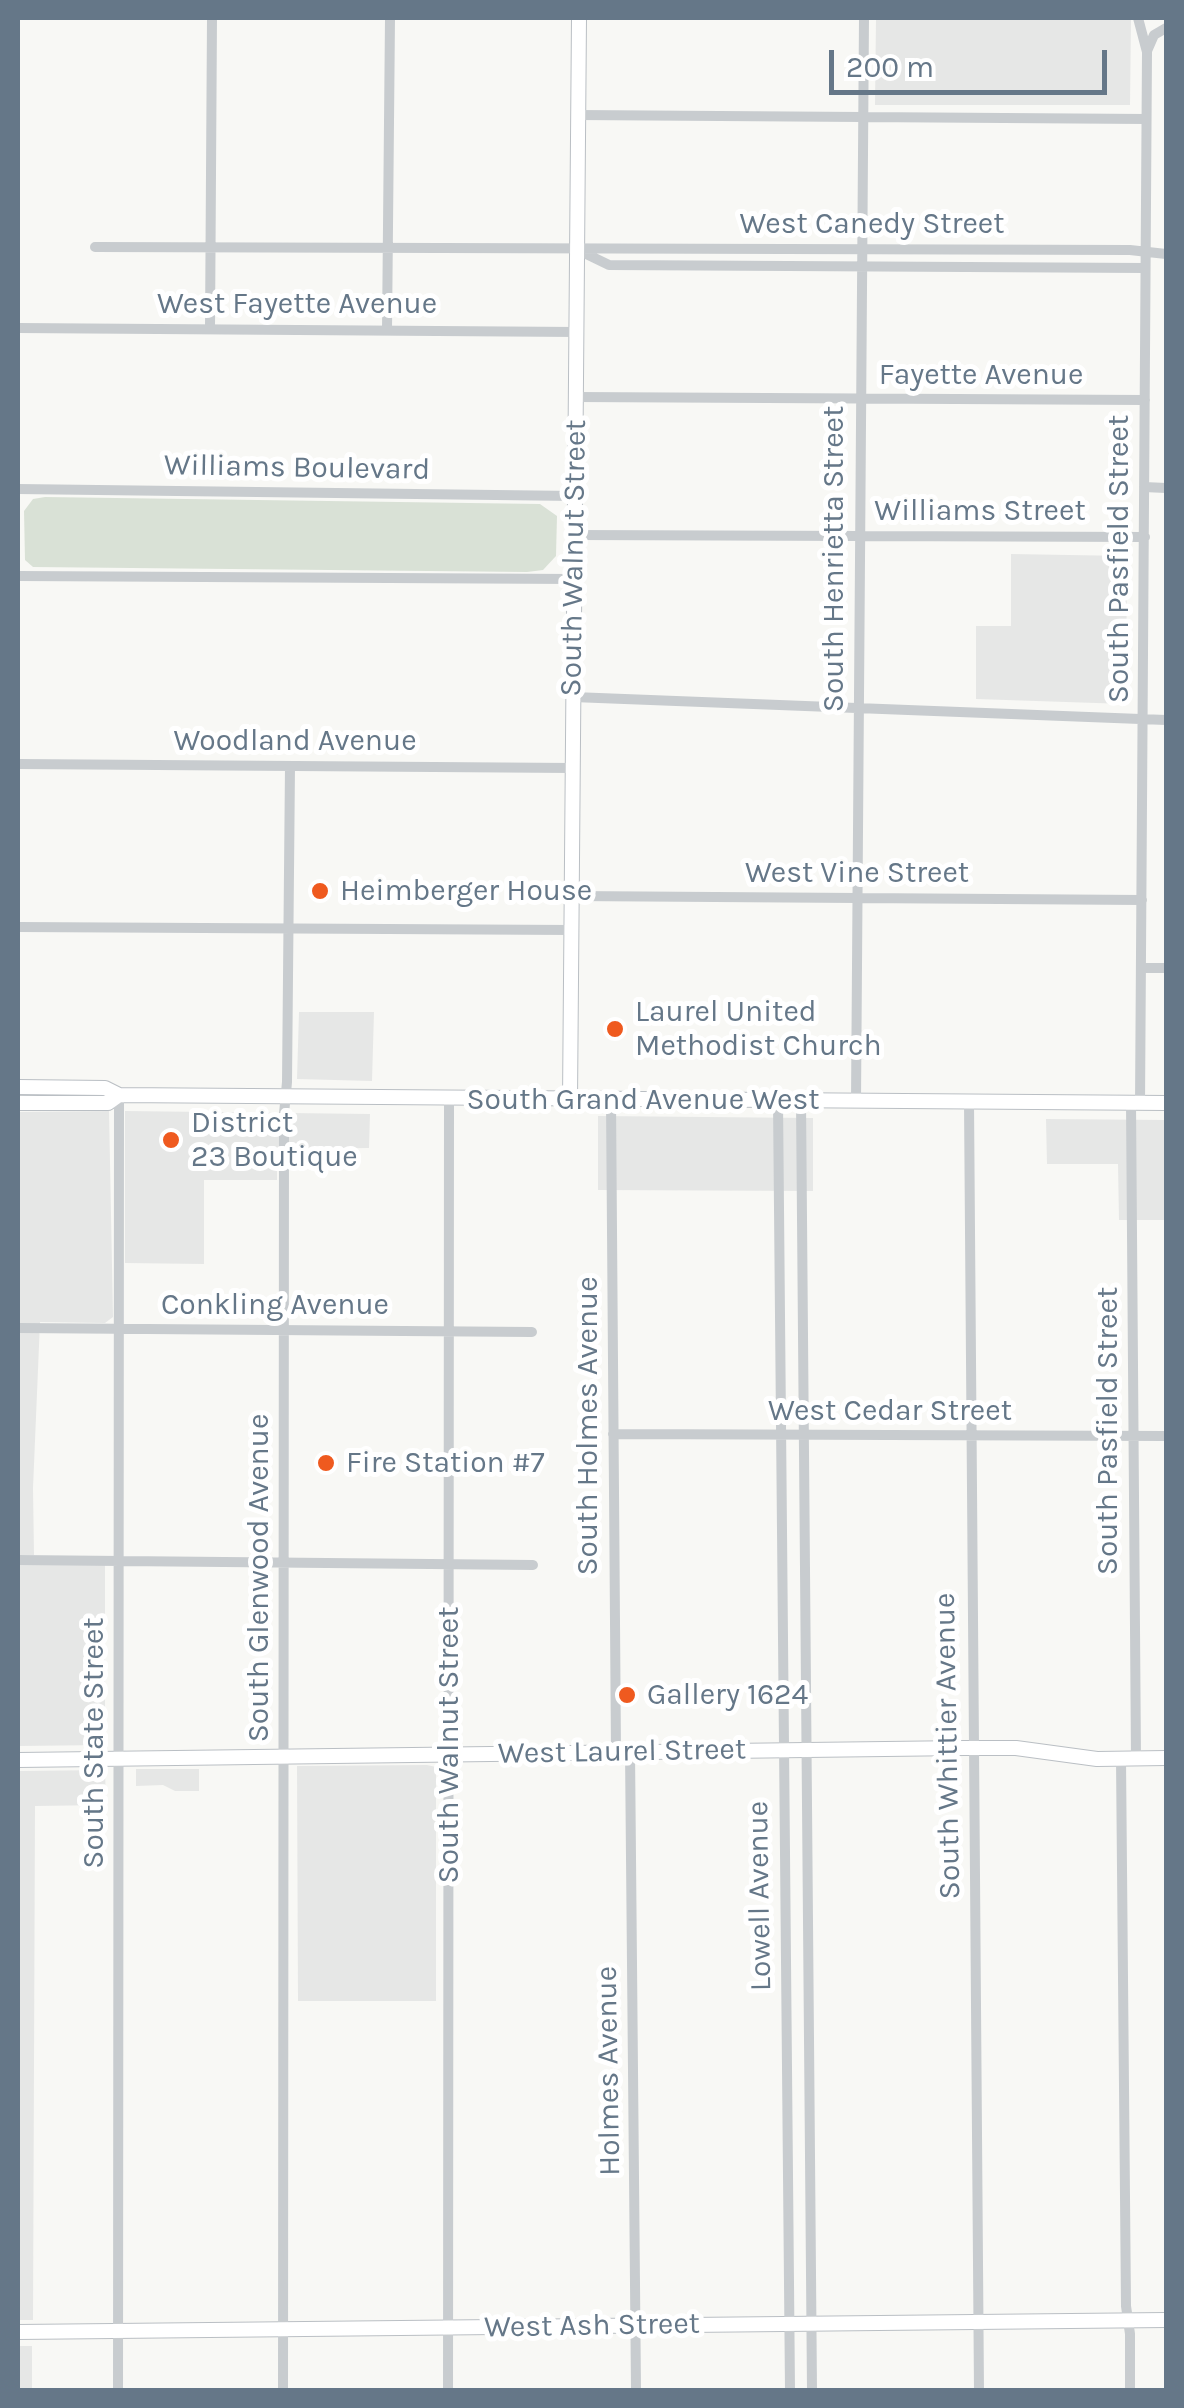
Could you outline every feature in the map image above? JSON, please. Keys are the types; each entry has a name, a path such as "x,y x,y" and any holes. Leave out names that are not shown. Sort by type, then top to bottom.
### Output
{"street":[{"path":"210,328 212,18"},
{"path":"387,330 390,18"},
{"name":"South Walnut Street","path":"570,1099 578,18"},
{"name":"South Henrietta Street","path":"856,1102 864,18"},
{"name":"South Pasfield Street","path":"1130,2390 1128,1759 1136,1103 1142,968 1147,52 1138,18"},
{"path":"1147,52 1154,35 1166,28"},
{"path":"577,116 1146,119"},
{"name":"West Canedy Street","path":"95,247 598,247 1166,254"},
{"name":"West Canedy Street","path":"577,250 608,264 1146,268"},
{"name":"West Fayette Avenue","path":"18,328 577,332"},
{"name":"Fayette Avenue","path":"576,398 1145,400"},
{"path":"1144,487 1166,488"},
{"name":"Williams Boulevard","path":"18,489 575,496"},
{"name":"Williams Street","path":"574,536 1145,537"},
{"path":"18,576 574,579"},
{"path":"573,698 1166,720"},
{"name":"Woodland Avenue","path":"18,764 572,768"},
{"name":"South Glenwood Avenue","path":"283,2390 285,1097 290,766"},
{"name":"West Vine Street","path":"572,896 1142,900"},
{"path":"18,927 572,930"},
{"path":"1142,968 1166,968"},
{"path":"18,1078 49,1088"},
{"name":"South Grand Avenue West","path":"18,1087 106,1088 119,1096"},
{"name":"South Grand Avenue West","path":"18,1104 108,1102 119,1096 1166,1103"},
{"name":"South State Street","path":"118,2390 119,1096"},
{"name":"South Walnut Street","path":"448,2390 449,1098"},
{"name":"South Holmes Avenue","path":"611,1100 613,1434 623,1752"},
{"name":"Lowell Avenue","path":"778,1101 790,2390"},
{"name":"Lowell Avenue","path":"801,1101 812,2390"},
{"name":"South Whittier Avenue","path":"969,1102 979,2390"},
{"name":"Conkling Avenue","path":"18,1328 532,1332"},
{"name":"West Cedar Street","path":"613,1434 1166,1436"},
{"path":"18,1560 533,1564"},
{"name":"West Laurel Street","path":"18,1760 974,1748 1016,1748 1082,1758 1166,1758"},
{"name":"Holmes Avenue","path":"623,1752 636,2390"},
{"path":"786,2044 809,2044"},
{"name":"West Ash Street","path":"18,2332 1166,2320"}],"shaded area":[{"path":"876,18 1131,18 1130,105 875,105"},
{"path":"33,499 540,504 557,516 556,556 543,570 527,572 33,567 25,560 24,511"},
{"path":"1011,554 1127,556 1126,704 976,699 976,626 1011,626"},
{"path":"299,1012 374,1012 372,1081 297,1079"},
{"path":"109,1111 113,1317 105,1323 40,1322 34,1555 18,1555 18,1112"},
{"path":"125,1111 370,1114 369,1148 277,1149 277,1180 204,1180 204,1264 125,1263"},
{"path":"598,1116 813,1118 813,1191 598,1190"},
{"path":"1046,1119 1166,1120 1166,1220 1119,1220 1118,1164 1047,1164"},
{"path":"18,1564 105,1565 105,1745 18,1746"},
{"path":"297,1766 436,1767 436,2001 298,2001"},
{"path":"136,1769 199,1769 199,1791 175,1791 163,1785 136,1786"},
{"path":"105,1770 106,1805 35,1806 33,2320 18,2320 18,1771"},
{"path":"18,2346 32,2346 32,2390 18,2390"}],"place":[{"name":"Heimberger House","path":"320,891"},
{"name":"Laurel United Methodist Church","path":"615,1029"},
{"name":"District 23 Boutique","path":"171,1140"},
{"name":"Fire Station #7","path":"326,1463"},
{"name":"Gallery 1624","path":"627,1695"}]}
